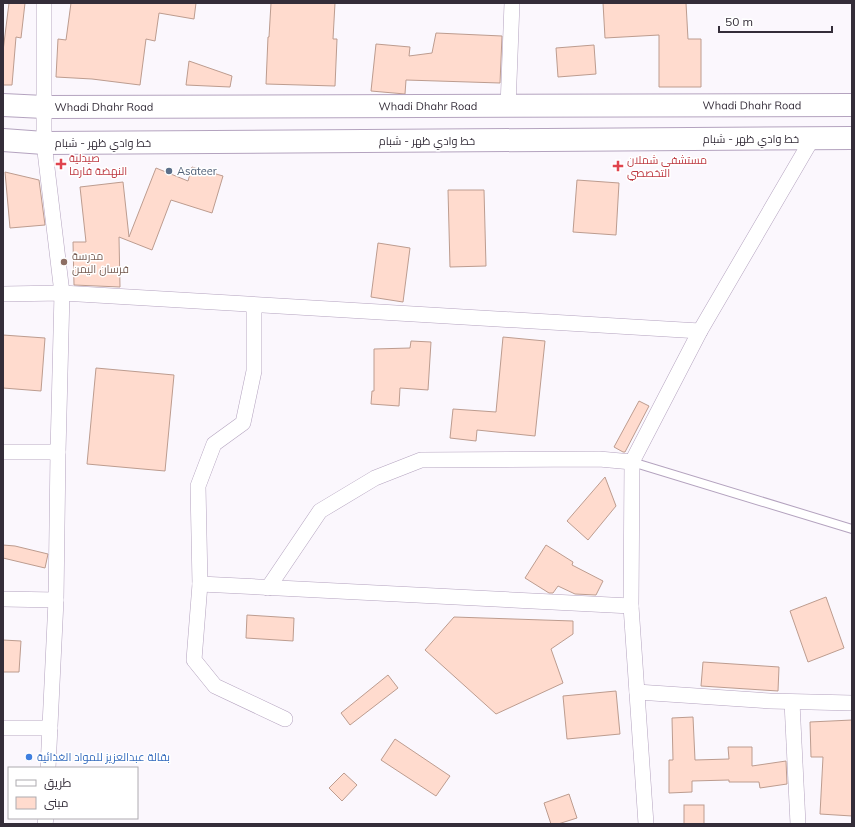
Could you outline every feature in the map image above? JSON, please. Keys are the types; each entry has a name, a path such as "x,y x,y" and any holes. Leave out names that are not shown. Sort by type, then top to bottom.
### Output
{"main road":[{"name":"Whadi Dhahr Road","path":"3,105 44,107 852,105"},
{"name":"خط وادي ظهر - شبام","path":"3,140 44,143 852,138"}],"street":[{"path":"44,3 44,143 62,293 56,600 48,767"},
{"path":"508,107 512,3"},
{"path":"646,824 631,606 632,462 700,331 812,139"},
{"path":"3,294 62,293 700,331"},
{"path":"254,310 254,371 243,423 214,444 198,486 200,584 194,660 214,686 285,719"},
{"path":"3,452 58,452"},
{"path":"268,588 320,511 375,478 421,460 599,459 632,462"},
{"path":"200,584 631,606"},
{"path":"3,599 56,600"},
{"path":"637,692 770,701 852,703"},
{"path":"792,702 798,824"},
{"path":"3,728 50,728"}],"lane":[{"path":"632,462 852,529"}],"building":[{"path":"9,3 25,3 21,38 16,37 12,85 3,85 3,51"},
{"path":"71,3 196,3 194,19 159,13 155,41 146,39 140,85 92,79 56,77 58,39 66,40"},
{"path":"271,3 335,3 333,39 337,39 335,86 266,84"},
{"path":"603,3 686,3 688,39 701,39 701,87 659,87 659,35 605,38"},
{"path":"436,33 502,36 500,83 406,80 405,94 371,91 376,44 410,47 409,56 432,53"},
{"path":"594,45 596,74 558,77 556,48"},
{"path":"189,61 232,76 230,87 186,85"},
{"path":"192,167 223,176 212,213 171,200 152,250 119,237 120,287 74,285 73,242 86,242 80,187 123,182 129,237 156,168 188,181"},
{"path":"5,172 39,180 45,225 10,228"},
{"path":"577,180 619,183 616,235 573,232"},
{"path":"448,190 484,190 486,266 450,267"},
{"path":"378,243 410,248 403,302 371,297"},
{"path":"3,335 45,338 41,391 3,388"},
{"path":"503,337 545,341 535,436 477,430 476,441 450,438 453,409 496,412"},
{"path":"411,341 431,342 428,390 400,388 399,406 371,404 372,391 374,391 374,349 410,348"},
{"path":"96,368 174,375 165,471 87,464"},
{"path":"639,401 649,406 625,452 623,452 614,447"},
{"path":"605,477 616,506 588,540 567,521"},
{"path":"3,545 15,546 48,554 45,568 3,558"},
{"path":"546,545 573,562 572,565 603,581 596,595 575,594 558,586 553,593 549,593 525,578"},
{"path":"826,597 844,648 808,662 790,611"},
{"path":"247,615 294,618 293,641 246,638"},
{"path":"454,617 573,621 573,634 551,649 563,683 496,714 425,650"},
{"path":"3,640 21,641 19,672 3,672"},
{"path":"703,662 779,667 778,691 701,686"},
{"path":"388,675 398,688 350,725 341,713"},
{"path":"616,691 620,734 567,739 563,696"},
{"path":"693,717 695,760 729,759 728,747 752,747 752,766 786,761 787,784 760,788 759,782 729,782 729,780 692,781 692,792 669,793 669,760 673,760 672,718"},
{"path":"852,720 852,816 820,814 823,757 811,757 810,722"},
{"path":"395,739 450,776 436,796 381,760"},
{"path":"344,773 357,785 342,801 329,788"},
{"path":"569,794 577,818 558,824 551,824 544,803"},
{"path":"684,805 704,805 704,824 684,824"}],"place":[{"name":"صيدلية النهضة فارما","path":"61,164"},
{"name":"مستشفى شملان التخصصي","path":"618,166"},
{"name":"Asateer","path":"169,171"},
{"name":"مدرسة فرسان اليمن","path":"64,262"},
{"name":"بقالة عبدالعزيز للمواد الغذائية","path":"29,757"}]}
